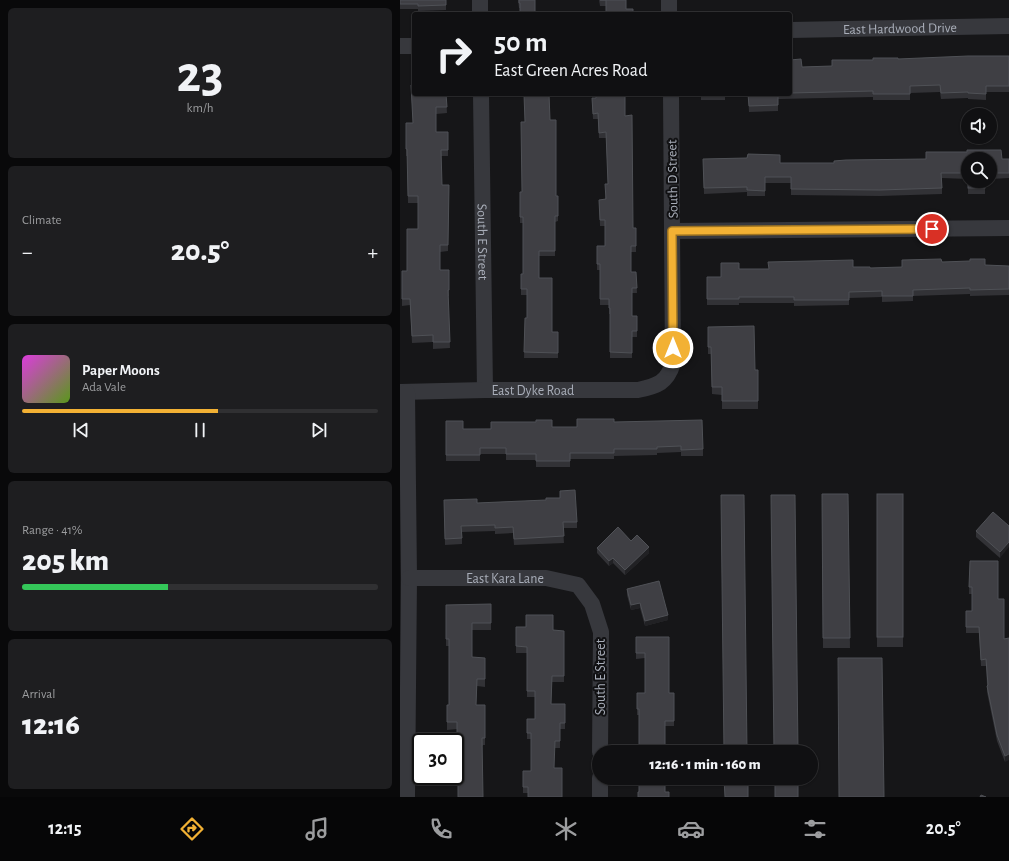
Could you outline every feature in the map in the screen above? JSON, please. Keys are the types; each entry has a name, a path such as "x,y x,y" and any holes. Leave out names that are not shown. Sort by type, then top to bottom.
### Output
{"street":[{"path":"480,0 480,12"},
{"path":"669,0 669,12"},
{"name":"East Hardwood Drive","path":"792,30 1009,26"},
{"path":"400,46 412,46"},
{"name":"South E Street","path":"481,96 485,390"},
{"name":"South D Street","path":"664,381 670,372 673,363 671,96"},
{"path":"672,231 1009,228"},
{"name":"East Dyke Road","path":"403,392 485,390 638,390 652,387 664,381"},
{"path":"403,392 409,578 407,797"},
{"name":"East Kara Lane","path":"409,578 546,578 578,586 592,604"},
{"name":"South E Street","path":"592,604 601,632 600,745"},
{"path":"600,785 600,797"}],"building":[{"path":"400,0 446,0 446,5 418,6 418,4 400,4"},
{"path":"519,0 535,0 535,12 520,12"},
{"path":"606,0 626,0 626,9 633,9 633,12 606,12"},
{"path":"1009,56 1009,86 986,86 986,94 968,92 941,93 940,85 910,86 910,94 873,94 873,91 792,93 792,60 801,59 802,67 832,66 832,60 873,60 873,58 898,59"},
{"path":"411,85 412,96 446,96 447,107 436,107 436,132 448,132 448,150 441,150 442,185 449,185 448,245 440,245 440,270 449,270 448,290 450,342 433,342 433,335 412,336 410,299 402,299 402,271 407,271 407,229 418,229 418,196 408,196 406,123 413,123"},
{"path":"524,96 549,96 550,120 556,120 556,196 558,196 558,216 555,216 555,251 539,251 539,278 552,278 552,332 558,332 558,353 524,352 525,318 527,318 527,289 521,289 521,274 523,274 523,217 520,217 520,192 522,192 521,122 525,122"},
{"path":"596,96 625,96 625,116 632,115 633,228 636,228 636,246 631,246 631,272 636,272 637,288 632,288 632,316 637,316 637,331 632,331 632,353 610,352 609,299 600,299 600,264 597,264 597,246 605,246 605,220 600,220 599,200 606,199 605,184 608,184 606,132 599,133 598,113 593,114 592,98 596,98"},
{"path":"748,96 778,96 778,105 749,106"},
{"path":"967,150 1001,150 1002,159 1009,159 1009,173 997,173 997,152 967,152"},
{"path":"926,152 961,152 961,173 941,173 942,188 880,190 791,189 791,177 765,177 765,191 747,190 747,187 704,188 703,159 747,158 748,154 780,155 780,163 834,163 834,161 846,160 926,159"},
{"path":"941,259 942,262 985,259 985,265 1009,266 1009,289 970,290 970,288 913,290 913,296 882,296 882,291 849,292 849,300 794,300 794,297 739,297 739,299 707,299 707,277 721,277 721,263 739,263 739,269 769,269 768,262 853,260 853,267 870,268 902,267 902,260"},
{"path":"754,326 755,370 758,370 758,401 722,401 722,387 712,387 711,347 708,347 708,327"},
{"path":"577,419 614,419 614,422 702,420 703,449 681,450 681,446 657,447 657,449 614,449 614,453 570,453 570,461 536,461 536,454 506,454 506,448 480,448 480,455 446,455 446,421 463,421 463,429 491,429 491,422 536,422 536,420 552,420 552,427 577,427"},
{"path":"575,490 577,522 563,522 564,536 514,539 513,527 495,528 495,525 461,526 462,538 445,539 444,500 477,499 477,503 546,500 546,498 560,498 560,491"},
{"path":"822,494 848,494 850,638 823,638"},
{"path":"877,494 903,494 903,637 877,637"},
{"path":"721,495 744,495 747,745 724,745"},
{"path":"771,495 795,495 798,745 774,745"},
{"path":"993,512 1009,526 1009,542 1000,552 976,531"},
{"path":"618,527 631,541 637,535 649,547 625,570 613,558 609,561 597,548"},
{"path":"970,561 998,561 998,599 1004,599 1004,639 1009,638 1009,754 1005,756 997,735 987,686 986,659 981,660 979,627 966,627 966,611 972,611 972,587 969,587"},
{"path":"659,581 668,615 645,621 640,603 631,605 627,589"},
{"path":"491,604 491,623 472,623 472,657 485,658 485,679 477,679 476,705 485,705 485,738 482,738 483,797 458,797 458,785 464,785 464,733 457,733 457,722 447,722 447,705 449,705 449,639 446,639 446,605"},
{"path":"526,615 553,615 553,630 564,631 564,676 552,676 551,704 565,704 565,723 560,723 560,741 555,741 554,768 562,768 562,797 528,797 528,787 523,787 523,771 531,771 531,733 527,733 527,719 535,719 535,691 527,691 527,647 516,646 516,627 526,627"},
{"path":"636,637 669,637 669,693 674,693 674,721 665,721 665,745 639,745 639,709 637,709 637,693 645,693 645,653 636,653"},
{"path":"838,658 882,658 884,797 839,797"},
{"path":"639,785 665,785 665,792 669,792 669,797 638,797"},
{"path":"724,785 748,785 748,797 725,797"},
{"path":"775,785 798,785 798,797 775,797"}],"route":[{"path":"673,348 672,231 932,229"}]}
